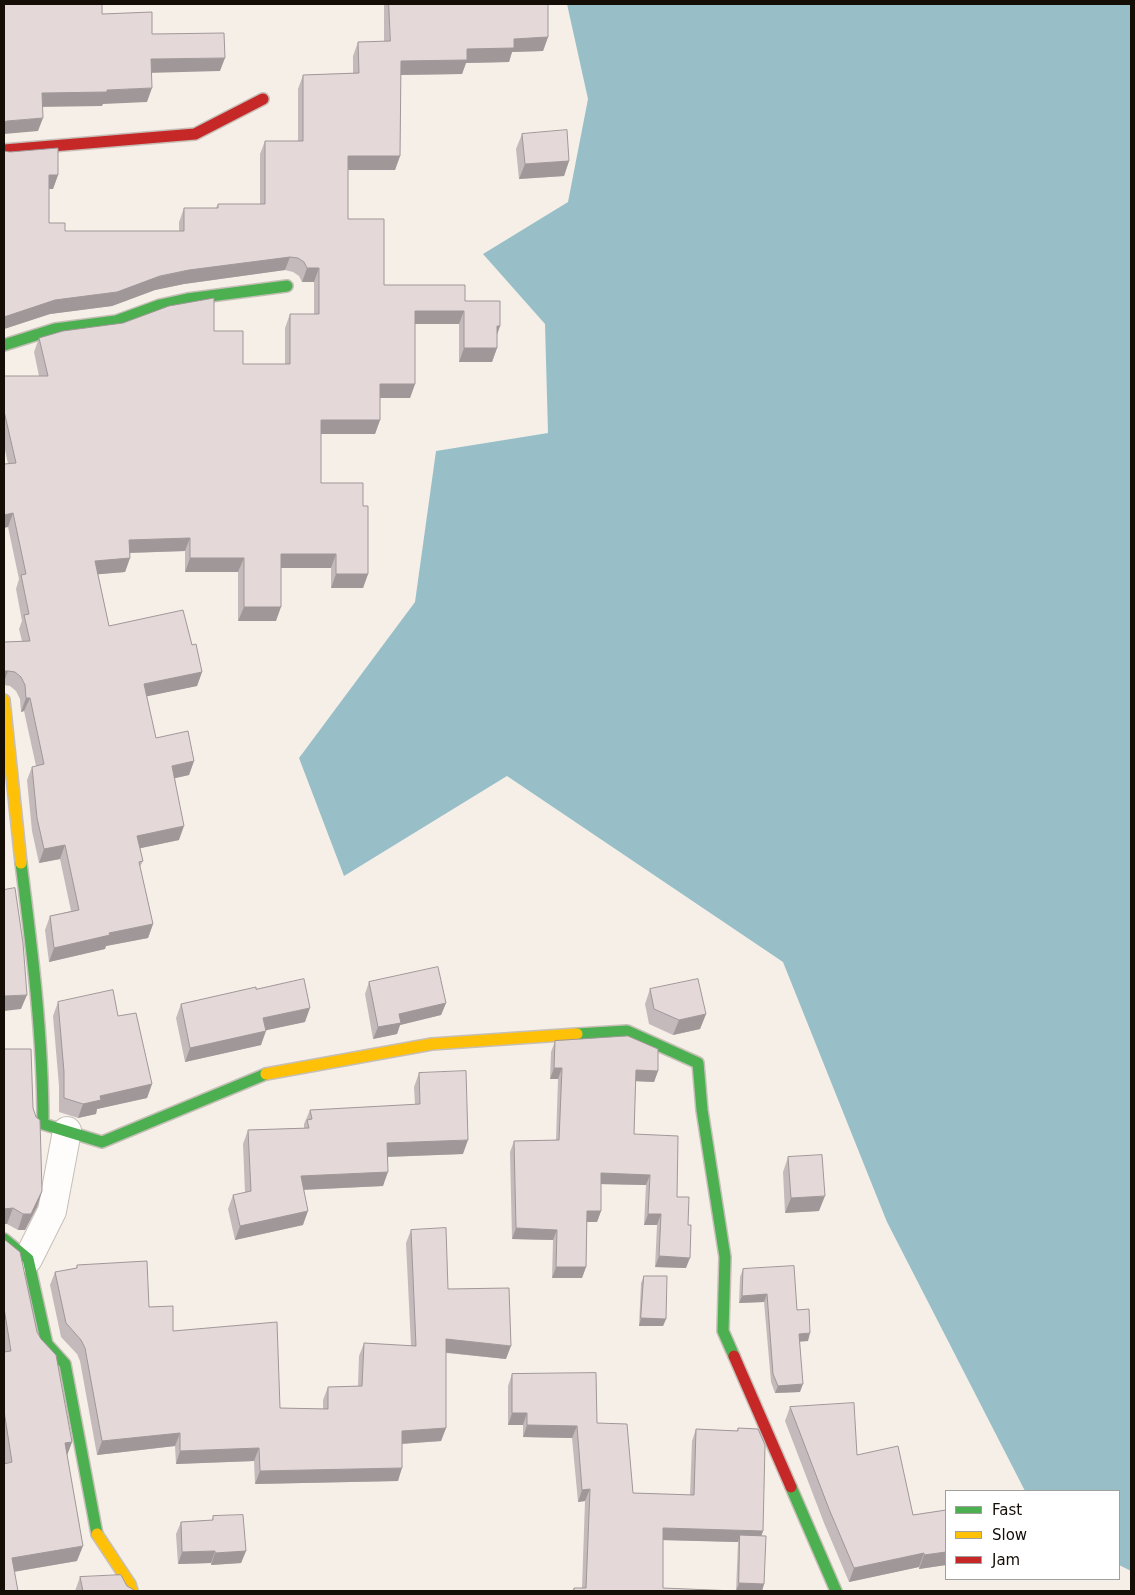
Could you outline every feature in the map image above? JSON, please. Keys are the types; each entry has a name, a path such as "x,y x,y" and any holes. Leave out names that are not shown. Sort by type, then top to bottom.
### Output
{"street":[{"path":"4,150 195,134 263,99"},
{"path":"4,345 55,329 116,321 160,305 187,299 287,286"},
{"path":"4,700 6,758 33,956 44,1124 102,1142 267,1074 432,1044 627,1031 698,1063 702,1110 725,1257 723,1331 836,1591"},
{"path":"28,1259 52,1211 67,1131"},
{"path":"4,1239 28,1259 47,1344 65,1364 96,1533 130,1584 132,1591"}],"water":[{"path":"567,4 1131,4 1131,1571 1120,1566 1120,1490 1024,1490 887,1222 783,962 507,776 344,876 299,758 415,602 436,451 548,433 545,324 483,254 568,202 588,99"}],"building":[{"path":"4,4 102,4 102,14 152,12 152,34 224,33 225,58 151,59 152,88 107,90 107,92 42,93 43,118 4,122"},
{"path":"389,4 548,4 548,37 514,39 514,48 467,49 467,60 401,61 400,156 348,156 348,219 384,219 384,285 465,285 465,301 500,301 500,326 497,326 497,348 464,348 464,311 415,311 415,384 380,384 380,420 321,420 321,483 363,483 363,506 368,506 368,574 336,574 336,554 281,554 281,607 244,607 244,558 190,558 190,538 129,540 130,558 95,561 109,626 183,610 192,645 196,644 202,672 144,684 156,738 188,731 194,761 172,766 184,826 137,836 143,861 139,862 153,924 109,933 110,935 54,948 50,916 79,910 65,845 44,849 37,818 32,767 44,764 30,698 26,698 25,685 21,677 15,672 4,671 4,642 30,641 24,615 29,614 21,575 26,574 13,513 4,515 4,464 16,463 4,411 4,376 48,376 39,338 63,331 123,323 169,306 214,298 214,331 243,331 243,364 290,364 290,314 319,314 319,268 307,268 304,262 298,258 290,257 189,270 160,276 117,292 55,300 4,317 4,151 58,148 58,175 49,175 49,223 65,223 65,231 184,231 184,208 218,208 218,204 265,204 265,141 303,141 303,75 359,73 358,42 390,41"},
{"path":"567,130 569,161 525,164 522,134"},
{"path":"15,888 23,943 27,995 4,996 4,890"},
{"path":"438,967 446,1003 399,1014 401,1023 378,1027 369,982"},
{"path":"304,979 310,1008 263,1018 266,1031 190,1048 181,1004 256,987 256,989"},
{"path":"698,979 706,1014 679,1020 654,1009 650,989"},
{"path":"113,990 118,1016 136,1013 152,1084 100,1096 101,1100 83,1104 64,1098 64,1072 58,1002"},
{"path":"628,1036 658,1049 658,1071 636,1070 634,1134 678,1136 677,1197 689,1197 688,1225 691,1225 690,1258 659,1256 661,1214 648,1214 650,1175 601,1173 601,1211 587,1211 586,1267 556,1267 557,1230 516,1228 514,1141 559,1140 562,1068 554,1068 555,1041"},
{"path":"4,1049 31,1049 33,1108 36,1117 40,1120 42,1191 31,1214 23,1214 13,1208 4,1209"},
{"path":"466,1071 468,1140 387,1143 388,1172 301,1176 308,1211 240,1226 233,1195 251,1191 248,1130 309,1128 307,1120 312,1119 310,1110 420,1104 419,1073"},
{"path":"822,1155 825,1196 791,1198 788,1157"},
{"path":"446,1228 448,1289 509,1288 511,1346 446,1339 446,1428 402,1431 402,1468 260,1471 259,1448 180,1451 180,1433 102,1441 85,1348 81,1340 66,1323 55,1272 77,1268 77,1265 147,1261 149,1307 173,1306 173,1331 277,1322 280,1408 328,1409 328,1387 362,1386 364,1343 416,1346 411,1230"},
{"path":"4,1239 20,1252 37,1332 56,1355 72,1442 65,1443 83,1546 12,1558 18,1591 4,1591 4,1464 12,1462 4,1411 4,1352 11,1351 4,1308"},
{"path":"794,1266 797,1310 809,1309 810,1333 799,1334 803,1384 778,1386 773,1374 767,1294 742,1296 743,1269"},
{"path":"644,1276 667,1276 666,1319 641,1318"},
{"path":"596,1373 597,1423 627,1424 633,1493 694,1495 696,1429 738,1431 738,1428 758,1429 765,1445 763,1531 663,1528 663,1588 736,1591 574,1591 574,1588 586,1588 590,1489 582,1490 577,1426 527,1425 527,1413 512,1413 512,1374"},
{"path":"854,1403 857,1455 898,1446 913,1515 945,1510 945,1552 924,1555 924,1553 854,1568 790,1407"},
{"path":"243,1515 246,1551 215,1553 215,1551 182,1552 181,1522 213,1520 213,1516"},
{"path":"740,1535 766,1536 764,1584 739,1583"},
{"path":"121,1575 127,1586 134,1591 83,1591 80,1577"}],"traffic: fast":[{"path":"4,345 55,329 116,321 160,305 187,299 287,286"},
{"path":"21,863 39,1025 43,1124 102,1142 266,1074"},
{"path":"577,1034 627,1031 698,1063 702,1110 725,1257 723,1331 734,1356"},
{"path":"4,1239 28,1259 47,1344 65,1364 97,1534"},
{"path":"791,1487 836,1591"}],"traffic: slow":[{"path":"4,700 21,863"},
{"path":"266,1074 432,1044 577,1034"},
{"path":"97,1534 130,1584 132,1591"}],"traffic: jam":[{"path":"4,150 195,134 263,99"},
{"path":"734,1356 791,1487"}]}
